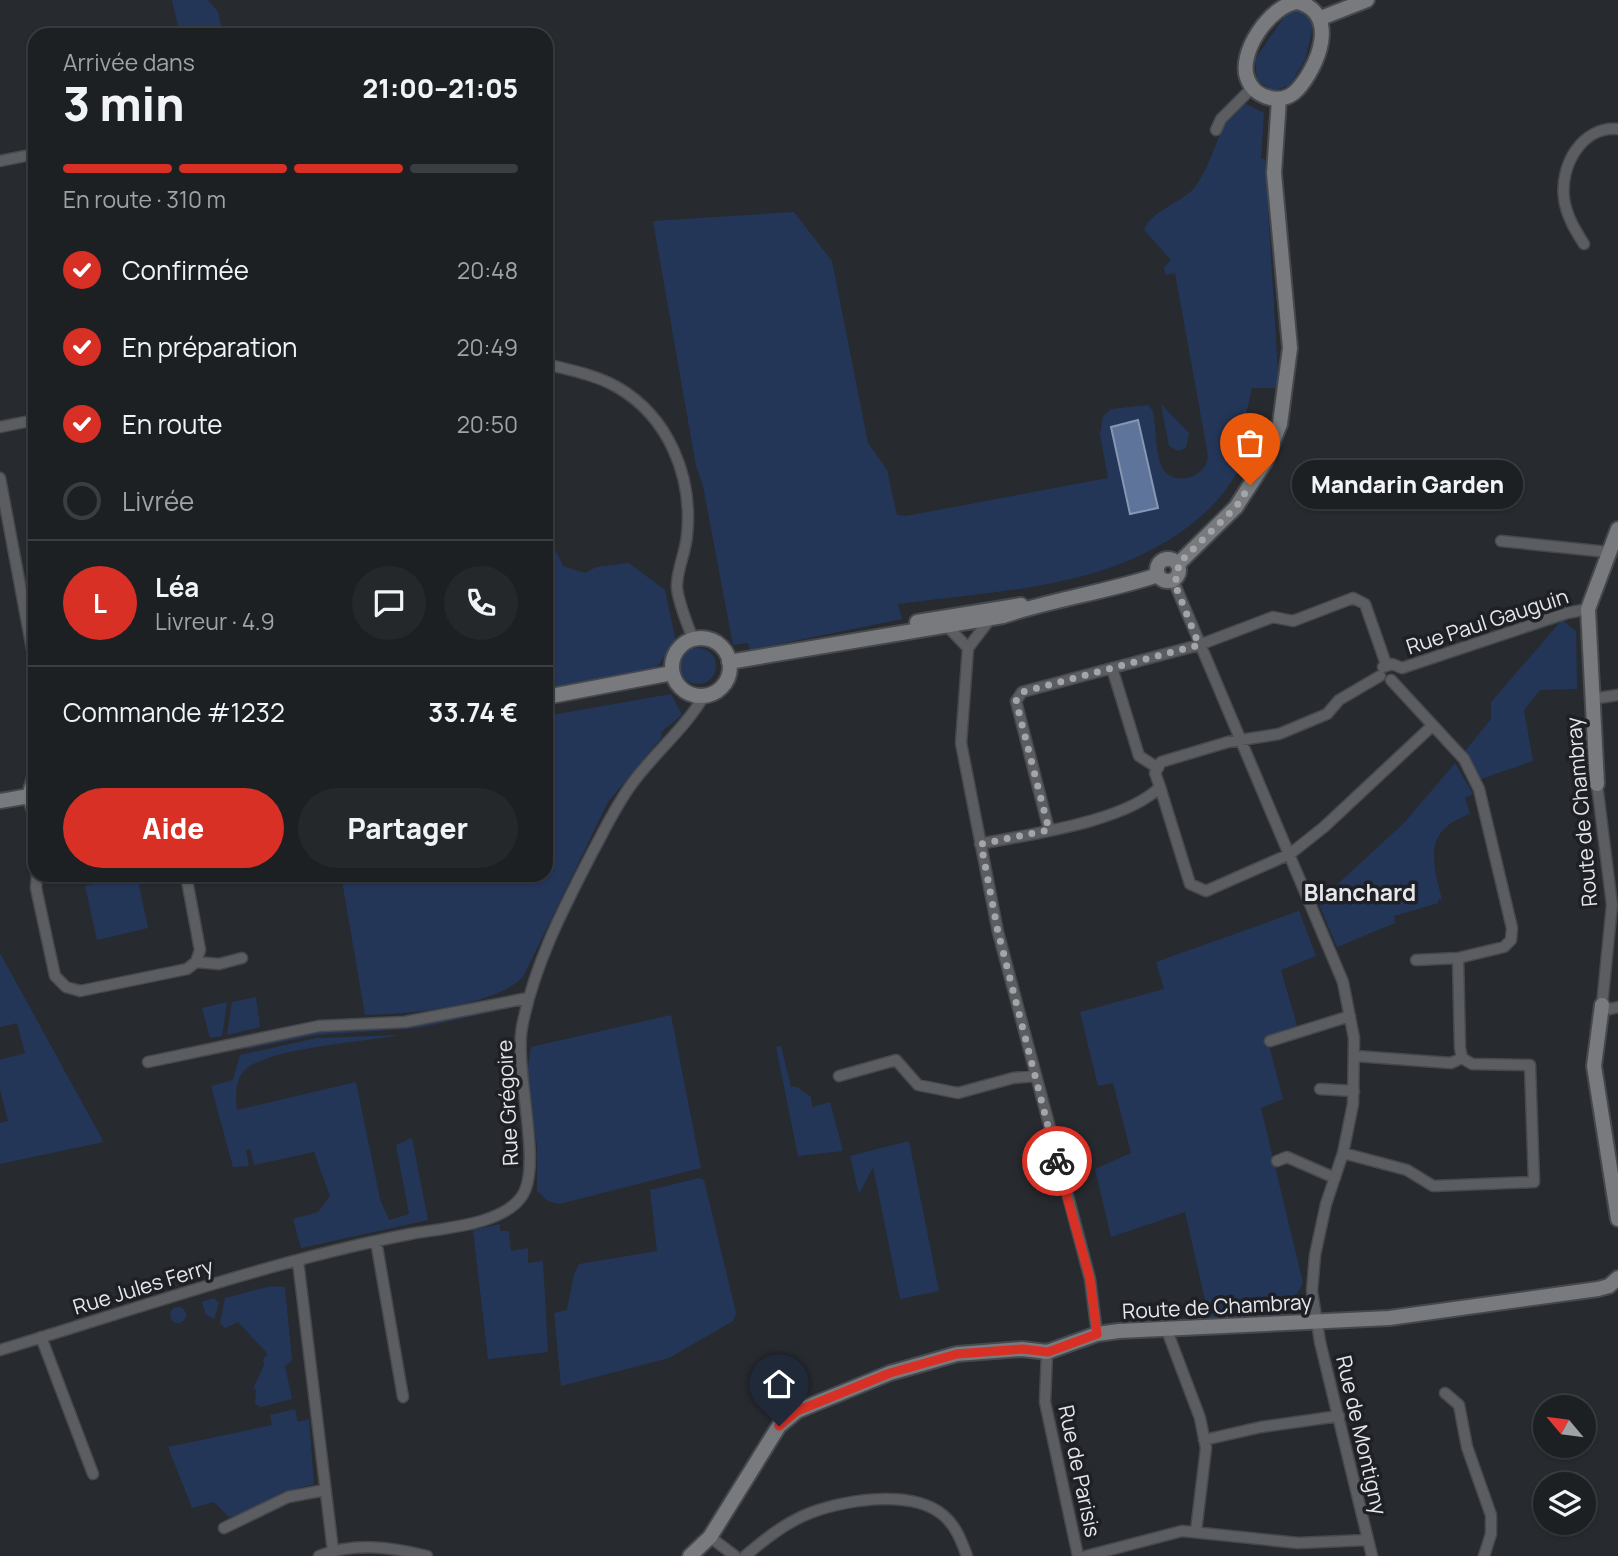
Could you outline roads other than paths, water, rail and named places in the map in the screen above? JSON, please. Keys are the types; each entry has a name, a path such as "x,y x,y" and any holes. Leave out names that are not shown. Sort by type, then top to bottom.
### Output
{"main road":[{"path":"1321,18 1367,0"},
{"path":"1298,2 1308,5 1321,18 1323,38 1297,90 1279,99 1262,96 1252,88 1245,74 1247,56 1282,3 1298,2"},
{"path":"1178,564 1236,507 1265,462 1280,424 1290,348 1274,173 1279,99"},
{"name":"Route de Chambray","path":"1597,783 1588,609 1610,557 1618,529"},
{"path":"1172,559 1178,564 1179,575 1174,580 1163,580 1158,575 1159,564 1165,560 1172,559"},
{"path":"729,662 882,634 991,618 1040,604 1115,589 1158,575"},
{"path":"882,634 921,621 964,612 1040,604"},
{"path":"693,639 710,639 719,644 729,662 724,684 704,696 689,694 681,689 672,673 674,656 679,648 693,639"},
{"path":"553,696 672,673"},
{"path":"0,801 28,796"},
{"name":"Route de Chambray","path":"1602,1005 1594,1066 1618,1219"},
{"name":"Route de Chambray","path":"690,1556 710,1537 779,1426 797,1411 890,1373 957,1354 1023,1349 1048,1352 1097,1334 1166,1328 1388,1318 1598,1289 1618,1278"}],"street":[{"path":"1216,130 1221,118 1252,88"},
{"path":"1584,244 1571,224 1563,197 1571,156 1593,134 1608,128 1618,129"},
{"path":"0,162 28,156"},
{"path":"553,366 596,377 618,388 642,406 664,430 679,461 684,482 687,536 677,586 693,639"},
{"path":"0,427 28,421"},
{"path":"0,478 28,591"},
{"path":"1501,541 1610,557"},
{"name":"Rue de Montigny","path":"1174,580 1199,645 1343,982 1350,1016 1354,1091 1343,1153 1315,1255 1312,1291 1372,1556"},
{"path":"1049,830 1016,701 1022,692 1199,645 1273,617 1293,621 1353,598 1365,604 1386,664"},
{"name":"Rue Paul Gauguin","path":"1398,669 1392,664 1386,664 1381,669 1380,676 1391,680 1398,669 1566,612 1588,609"},
{"path":"991,618 968,648 961,743 996,925 1090,1279 1097,1334"},
{"path":"947,626 968,648"},
{"path":"1112,668 1139,756 1158,768"},
{"path":"1380,676 1339,699 1327,713 1279,734 1228,742 1161,762 1155,773 1190,884 1206,891 1290,854 1324,827 1432,726"},
{"path":"1391,680 1464,760 1479,789 1512,928 1511,940 1504,947 1458,958 1416,960"},
{"path":"1592,699 1618,695"},
{"name":"Rue Grégoire","path":"298,1261 376,1241 501,1216 522,1196 531,1172 520,1065 528,998 555,927 617,806 632,783 692,716 704,696"},
{"name":"Route de Chambray","path":"1597,783 1614,879 1602,1005"},
{"path":"981,844 1088,821 1142,801 1160,787"},
{"path":"36,882 55,976 66,987 80,991 187,969 196,962 201,950 187,882"},
{"path":"196,962 219,964 242,958"},
{"path":"1458,958 1462,1058"},
{"path":"148,1062 319,1026 405,1022 528,998"},
{"path":"1602,1005 1610,1009 1618,1007"},
{"path":"1270,1041 1350,1016"},
{"path":"1354,1056 1451,1063 1462,1058"},
{"path":"1343,1153 1408,1170 1433,1186 1534,1182 1530,1065 1472,1064 1462,1058"},
{"path":"839,1076 896,1060 918,1085 958,1093 1013,1078 1035,1076"},
{"path":"1320,1089 1354,1091"},
{"path":"1277,1161 1287,1157 1335,1178"},
{"path":"376,1241 402,1397"},
{"path":"298,1261 333,1551"},
{"name":"Rue Jules Ferry","path":"0,1350 169,1297 298,1261"},
{"path":"1166,1328 1200,1418 1204,1440 1203,1484 1196,1531"},
{"path":"41,1337 93,1474"},
{"name":"Rue de Parisis","path":"1048,1352 1045,1402 1078,1556"},
{"path":"1445,1393 1459,1405 1470,1457 1492,1515 1491,1534 1484,1556"},
{"path":"1204,1440 1261,1427 1339,1416"},
{"path":"223,1528 288,1497 325,1490"},
{"path":"745,1556 769,1536 803,1516 872,1499 906,1500 933,1508 957,1529 967,1556"},
{"path":"1086,1556 1182,1531 1298,1543 1367,1540"},
{"path":"710,1537 735,1556"},
{"path":"319,1556 333,1551 386,1546 428,1556"}],"place":[{"name":"Mandarin Garden","path":"1250,485"}],"district":[{"name":"Blanchard","path":"1360,892"}]}
